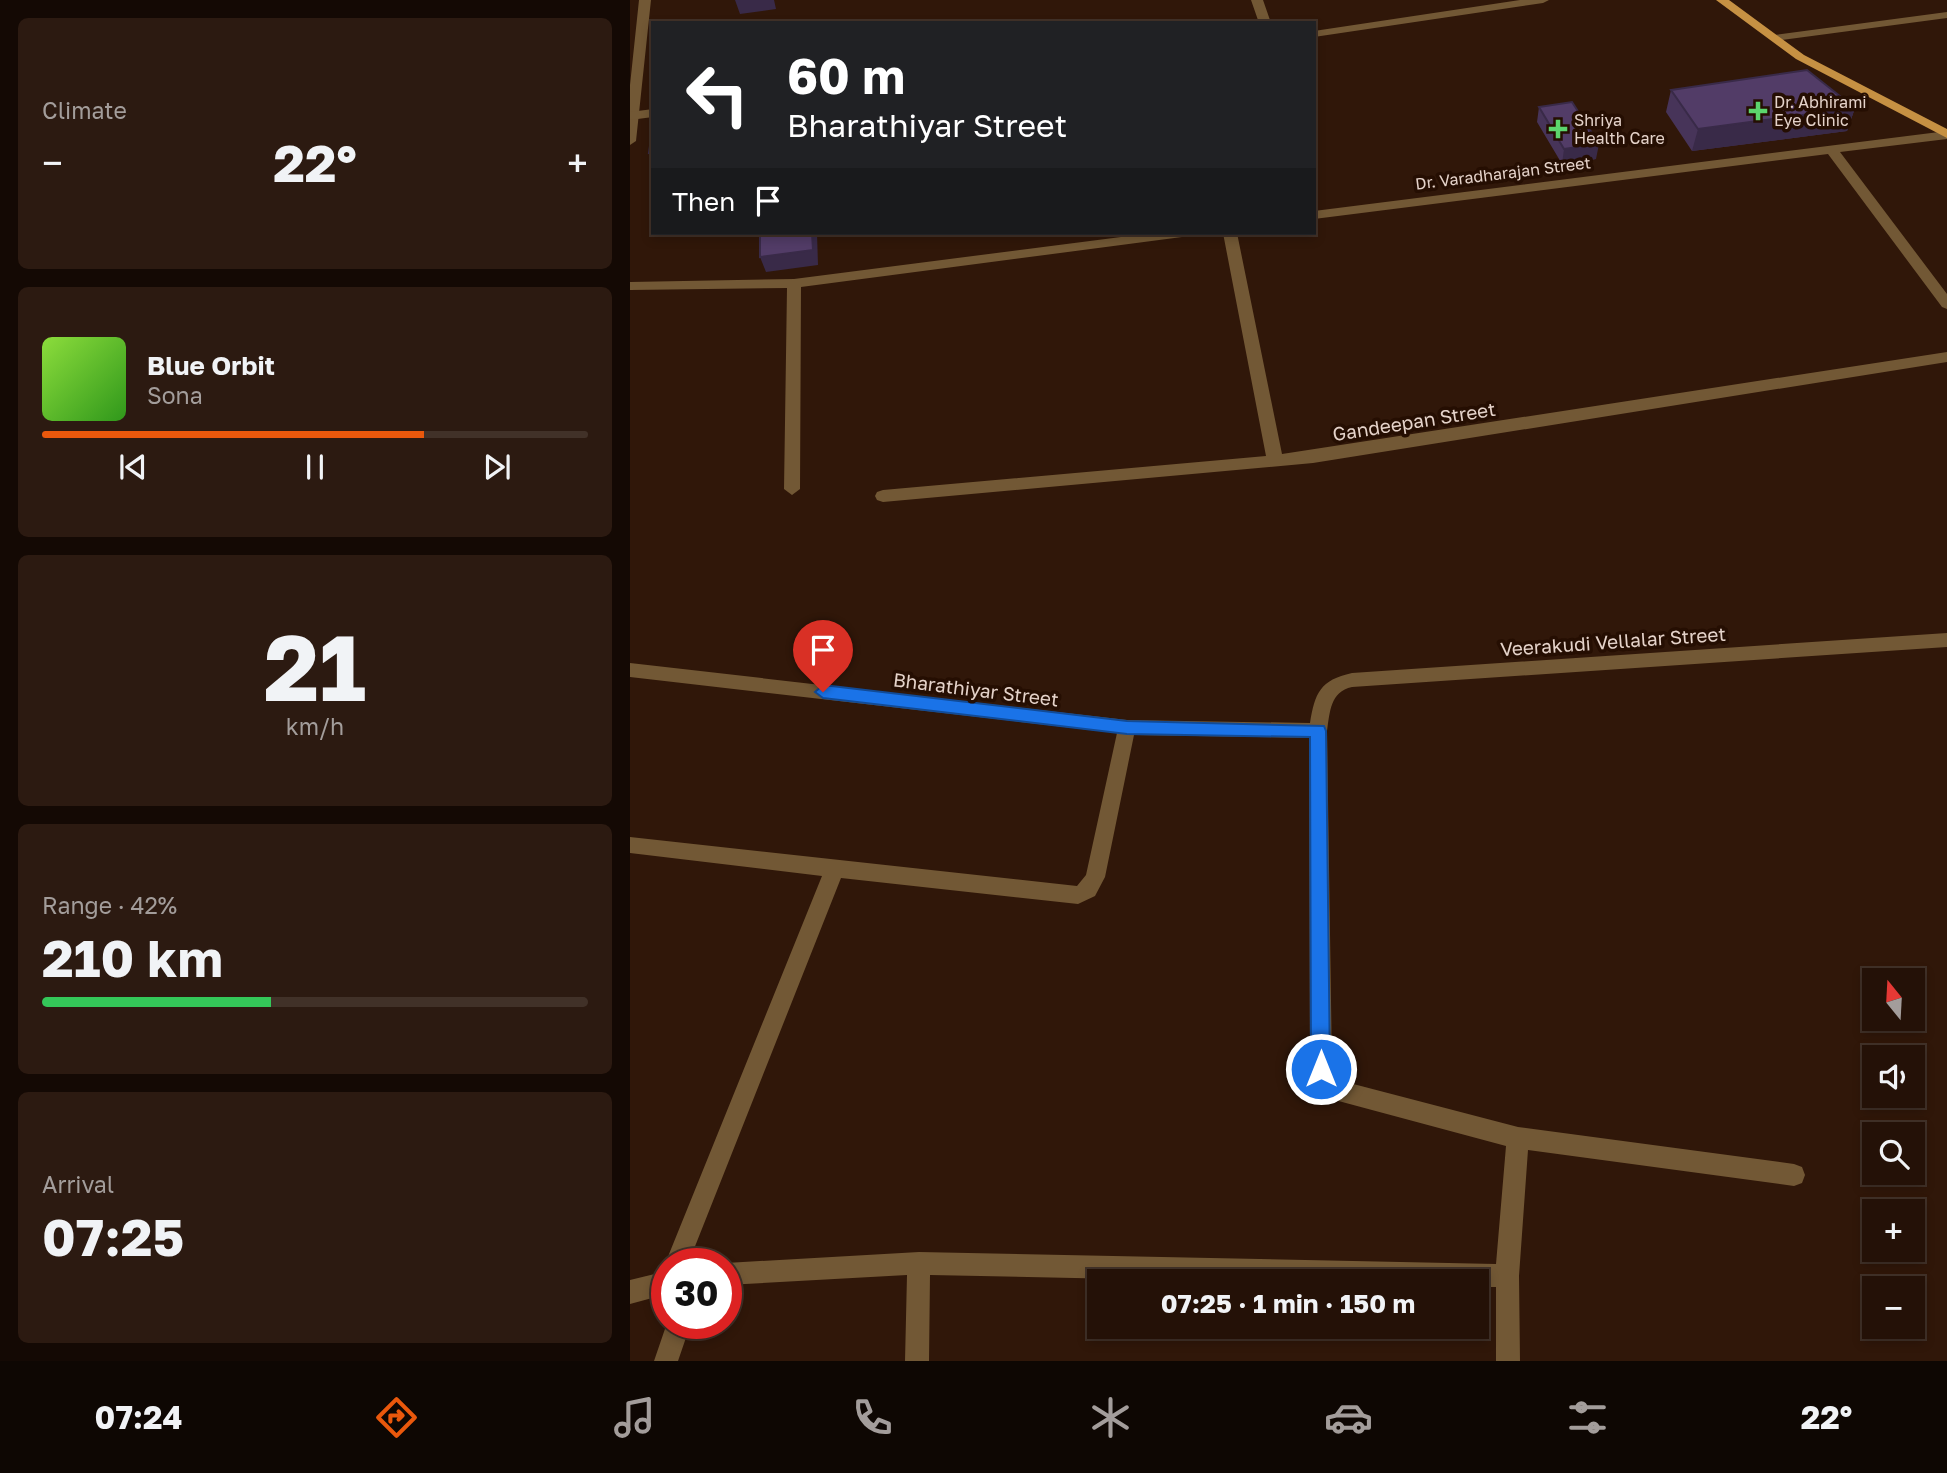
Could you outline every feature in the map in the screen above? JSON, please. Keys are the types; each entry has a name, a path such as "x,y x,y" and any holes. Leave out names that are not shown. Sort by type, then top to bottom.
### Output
{"main road":[{"path":"1722,0 1800,57 1947,134"}],"street":[{"path":"630,141 645,0"},
{"path":"1257,0 1264,21"},
{"path":"1316,34 1543,0"},
{"path":"1775,38 1947,15"},
{"path":"631,116 651,113"},
{"name":"Dr. Varadharajan Street","path":"1316,215 1947,134"},
{"path":"1830,148 1947,304"},
{"path":"630,286 794,284 1167,235"},
{"path":"1230,235 1275,460"},
{"path":"792,489 794,284"},
{"name":"Gandeepan Street","path":"883,496 1340,453 1947,357"},
{"name":"Veerakudi Vellalar Street","path":"1518,1138 1346,1095 1331,1089 1325,1082 1321,1069 1318,731 1326,693 1339,681 1947,640"},
{"name":"Bharathiyar Street","path":"630,670 1127,727 1318,731"},
{"path":"630,845 1078,895 1088,890 1095,877 1127,727"},
{"path":"682,1248 835,869"},
{"path":"1508,1361 1507,1276 1518,1138 1794,1175"},
{"path":"742,1273 919,1263 1507,1276"},
{"path":"917,1361 919,1263"},
{"path":"630,1292 651,1286"},
{"path":"666,1361 674,1339"}],"building":[{"path":"1807,70 1855,108 1698,129 1671,90"},
{"path":"1572,102 1599,144 1564,149 1539,107"},
{"path":"760,235 812,235 813,250 760,257"}],"place":[{"name":"Dr. Abhirami Eye Clinic","path":"1758,111"},
{"name":"Shriya Health Care","path":"1558,129"}],"route":[{"path":"823,692 1127,727 1318,731 1321,1069"}]}
